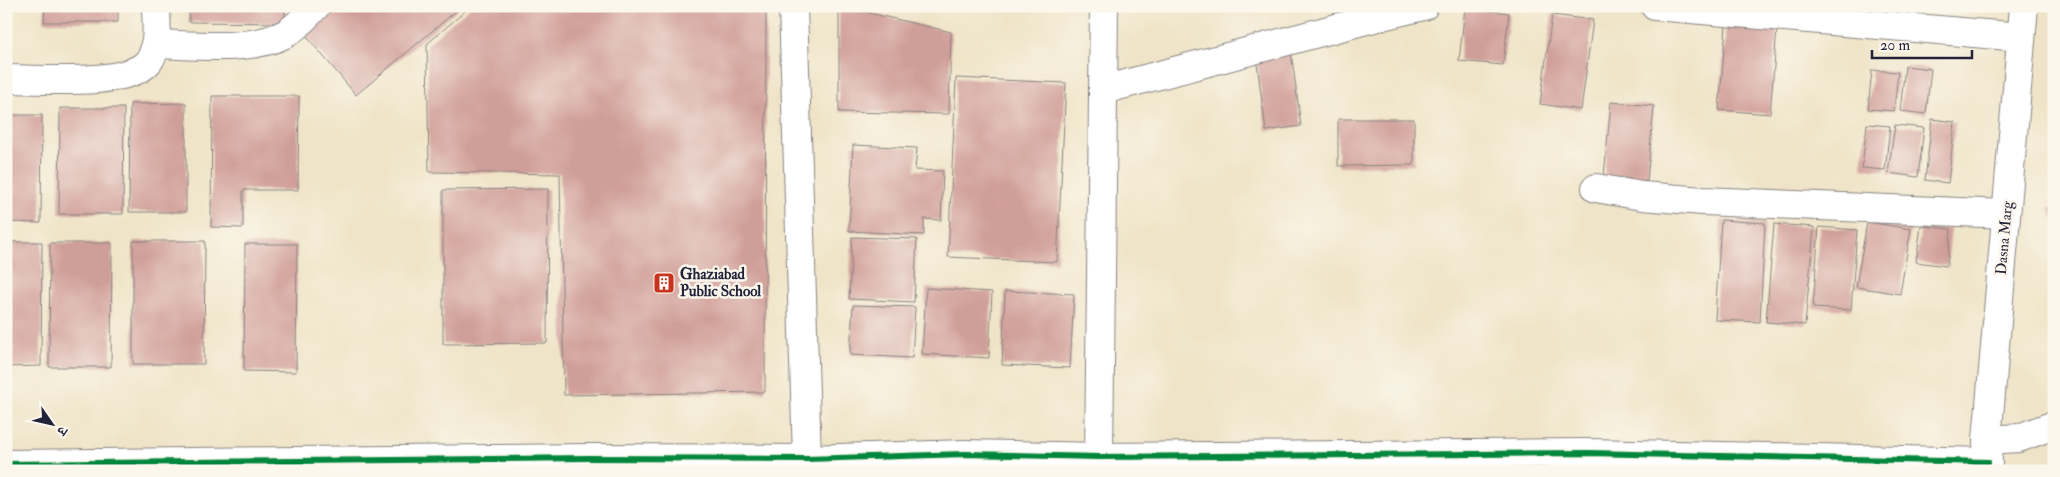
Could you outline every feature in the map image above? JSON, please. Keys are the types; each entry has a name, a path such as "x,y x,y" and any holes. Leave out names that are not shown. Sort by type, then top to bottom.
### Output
{"street":[{"path":"6,79 105,79 138,70 148,61 155,44 156,6"},
{"path":"155,44 237,45 263,42 286,34 316,6"},
{"path":"793,6 806,459"},
{"path":"1099,457 1104,6"},
{"path":"1103,90 1424,6"},
{"path":"1654,6 1720,9 2021,37"},
{"name":"Dasna Marg","path":"1988,458 2024,6"},
{"path":"1596,188 1642,196 1703,201 2006,214"},
{"path":"6,464 587,464 806,459 965,462 1099,457 1588,462 1988,458 2019,438 2054,425"}],"building":[{"path":"6,6 9,6 9,34 6,34"},
{"path":"45,6 118,6 118,22 44,22"},
{"path":"189,6 285,6 285,23 189,22"},
{"path":"333,6 462,6 356,95 303,32"},
{"name":"Ghaziabad Public School","path":"471,6 766,6 765,392 564,395 560,174 429,172 427,44"},
{"path":"839,6 951,32 949,114 839,112"},
{"path":"1465,8 1509,13 1503,65 1459,61"},
{"path":"1552,15 1593,20 1581,110 1540,104"},
{"path":"1726,25 1777,29 1770,114 1719,110"},
{"path":"1291,51 1301,126 1266,131 1256,56"},
{"path":"1905,66 1931,69 1926,114 1900,111"},
{"path":"1872,70 1898,72 1894,111 1868,109"},
{"path":"956,78 1066,83 1057,262 948,257"},
{"path":"212,96 299,96 298,190 243,190 243,228 211,227"},
{"path":"1611,102 1654,106 1647,181 1604,176"},
{"path":"186,103 186,212 129,212 130,104"},
{"path":"60,108 124,108 123,214 59,214"},
{"path":"6,115 42,115 41,223 6,222"},
{"path":"1338,119 1414,119 1414,165 1338,166"},
{"path":"1932,119 1955,122 1948,183 1925,180"},
{"path":"1867,124 1890,126 1885,170 1862,168"},
{"path":"1895,125 1924,128 1918,177 1888,173"},
{"path":"853,145 917,148 915,170 943,171 941,220 924,219 924,235 849,231"},
{"path":"548,189 547,343 443,344 443,190"},
{"path":"2054,206 2054,219 2049,209"},
{"path":"1721,220 1765,223 1760,322 1715,320"},
{"path":"1867,222 1911,229 1900,294 1856,287"},
{"path":"1774,224 1814,227 1805,325 1766,322"},
{"path":"1921,226 1951,229 1947,266 1916,262"},
{"path":"1819,227 1857,230 1851,310 1813,308"},
{"path":"852,237 917,239 914,302 849,299"},
{"path":"133,241 205,241 204,364 133,364"},
{"path":"6,242 42,242 41,366 6,367"},
{"path":"50,243 112,243 111,367 49,367"},
{"path":"245,244 297,244 296,372 244,371"},
{"path":"926,288 992,292 989,358 922,354"},
{"path":"1005,291 1074,294 1070,368 1002,365"},
{"path":"853,305 915,307 912,358 850,355"}],"cycle path":[{"path":"6,464 587,458 807,459 965,454 1099,457 1589,453 1988,462"}],"place":[{"name":"Ghaziabad Public School","path":"664,283"}]}
